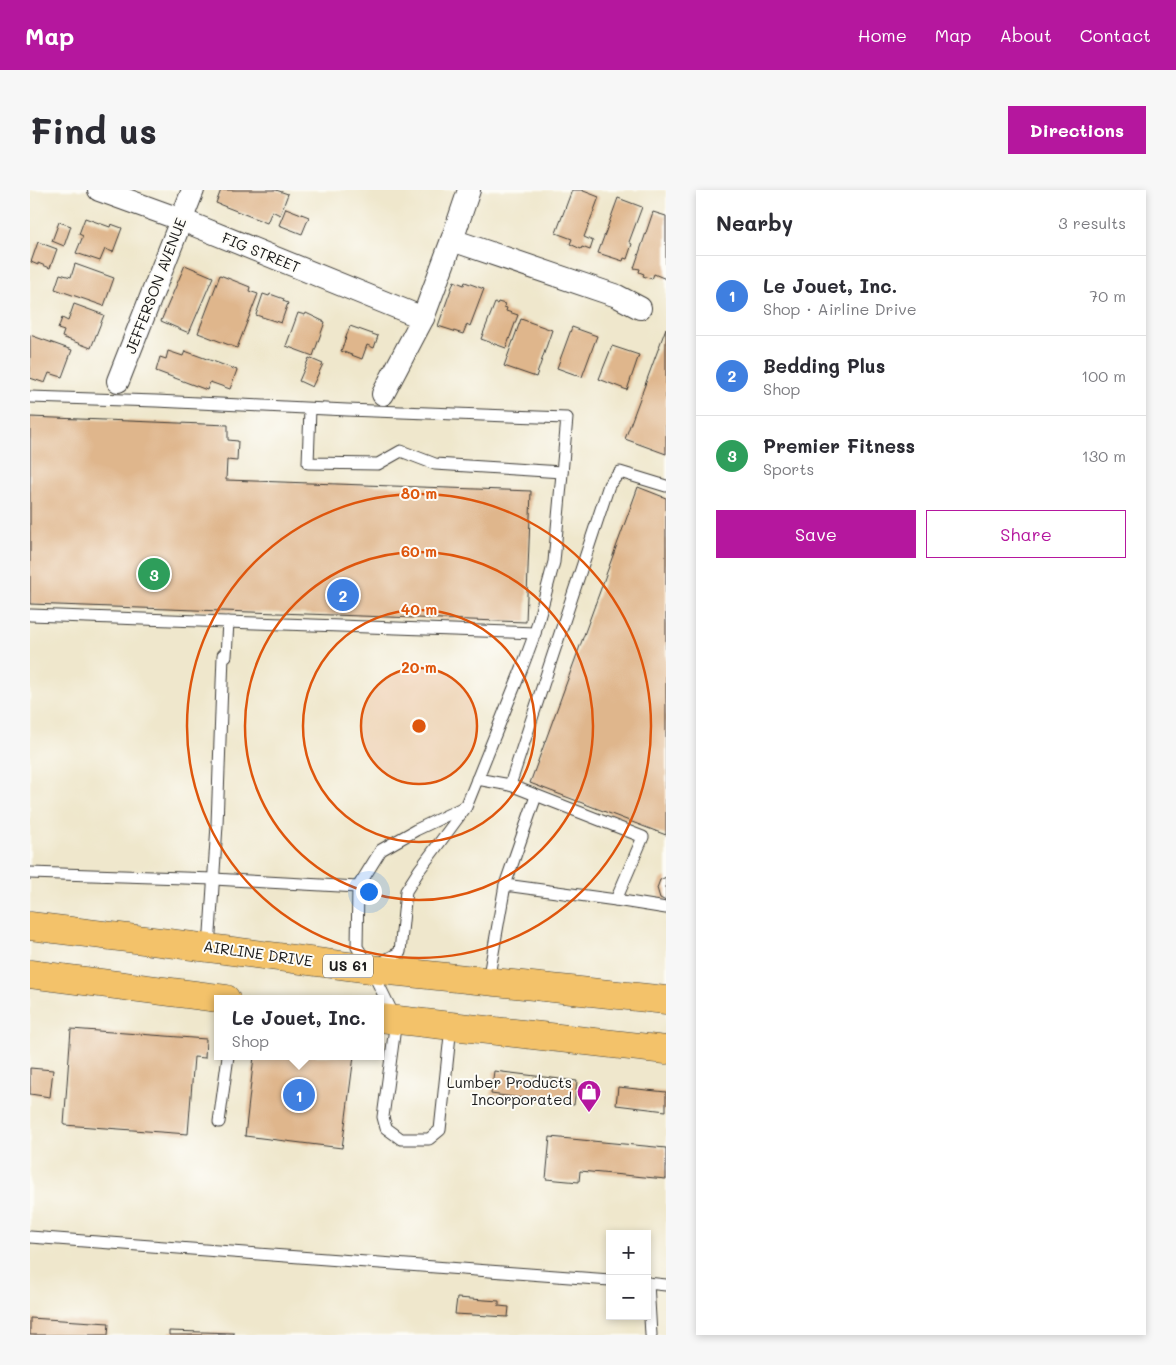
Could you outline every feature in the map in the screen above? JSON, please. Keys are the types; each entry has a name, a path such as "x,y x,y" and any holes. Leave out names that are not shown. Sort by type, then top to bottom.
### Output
{"highway":[{"name":"AIRLINE DRIVE","path":"30,926 371,969 666,1000"},
{"path":"30,974 214,997"},
{"path":"388,1019 666,1050"}],"street":[{"name":"FIG STREET","path":"99,190 182,220 423,318"},
{"name":"JEFFERSON AVENUE","path":"118,381 193,190"},
{"path":"384,394 423,318 469,190"},
{"path":"452,240 617,296 640,308"}],"lane":[{"path":"30,397 567,418 554,562 534,633 466,807 406,891 400,952 371,969"},
{"path":"310,409 308,463 378,464 400,451 435,464 562,472"},
{"path":"510,785 609,485 620,472 666,486"},
{"path":"30,615 534,633"},
{"path":"209,948 228,622"},
{"path":"477,779 510,785 643,837 616,900"},
{"path":"488,981 505,885 536,796"},
{"path":"380,995 371,969 357,947 358,887 381,850 416,830 466,807"},
{"path":"30,872 358,887"},
{"path":"505,885 666,908"},
{"path":"388,1019 384,1117 386,1128 401,1139 429,1139 440,1130 451,1026"},
{"path":"219,1122 227,1060"},
{"path":"30,1237 606,1280"},
{"path":"651,1283 666,1285"},
{"path":"650,1320 651,1335"}],"building":[{"path":"221,190 276,190 288,194 280,215 272,211 267,223 216,203"},
{"path":"572,190 581,190 599,197 584,237 593,241 590,250 582,247 581,249 570,244 572,239 556,233"},
{"path":"618,198 642,207 629,242 632,244 627,259 624,258 623,261 598,253"},
{"path":"286,208 309,217 302,234 279,225"},
{"path":"653,212 666,216 666,279 654,274 652,279 643,276 644,274 639,272 640,269 634,268"},
{"path":"85,218 110,227 111,224 122,228 113,252 105,249 100,261 76,253 83,236 79,234"},
{"path":"59,222 71,226 64,246 52,241"},
{"path":"38,242 57,249 50,268 31,262"},
{"path":"75,264 114,278 104,306 55,289 60,274 71,277"},
{"path":"185,265 213,277 189,333 161,321"},
{"path":"220,275 250,287 249,291 258,294 237,348 198,333"},
{"path":"454,281 464,285 465,282 484,289 470,326 467,324 463,334 438,326"},
{"path":"263,294 269,296 270,294 284,299 283,301 288,303 281,323 256,315"},
{"path":"498,302 505,304 506,311 518,315 506,348 481,339 495,303 497,304"},
{"path":"74,304 104,315 91,348 62,337 64,331 58,329 62,318 68,321"},
{"path":"298,313 305,315 306,313 325,322 313,356 286,346"},
{"path":"521,319 552,330 536,377 504,366"},
{"path":"350,326 378,336 374,348 367,345 362,359 341,351"},
{"path":"572,327 597,336 582,377 557,368"},
{"path":"666,328 666,454 625,439"},
{"path":"30,335 72,350 62,377 49,373 45,383 30,378"},
{"path":"612,346 639,355 627,390 599,379"},
{"path":"168,351 183,356 185,351 237,370 230,389 210,382 207,390 156,371 160,357 166,359"},
{"path":"309,358 323,364 312,387 299,381"},
{"path":"30,417 228,425 228,440 238,441 237,461 227,460 226,480 531,491 526,622 30,604"},
{"path":"638,487 666,498 666,835 530,783"},
{"path":"666,877 666,901 660,898 657,888 660,880"},
{"path":"71,1029 206,1039 205,1058 194,1057 188,1134 64,1125"},
{"path":"254,1060 353,1060 342,1148 245,1136"},
{"path":"30,1068 53,1070 50,1097 30,1094"},
{"path":"494,1071 577,1081 574,1105 491,1094"},
{"path":"618,1087 666,1092 666,1111 616,1105"},
{"path":"550,1137 666,1148 666,1179 580,1171 579,1182 546,1179"},
{"path":"457,1298 499,1301 499,1306 509,1307 508,1317 455,1314"},
{"path":"30,1318 109,1323 108,1335 30,1335"},
{"path":"169,1331 234,1333 234,1335 169,1335"}],"place":[{"name":"Premier Fitness","path":"154,574"},
{"name":"Bedding Plus","path":"343,595"},
{"name":"Le Jouet, Inc.","path":"299,1095"},
{"name":"Lumber Products Incorporated","path":"589,1113"}]}
